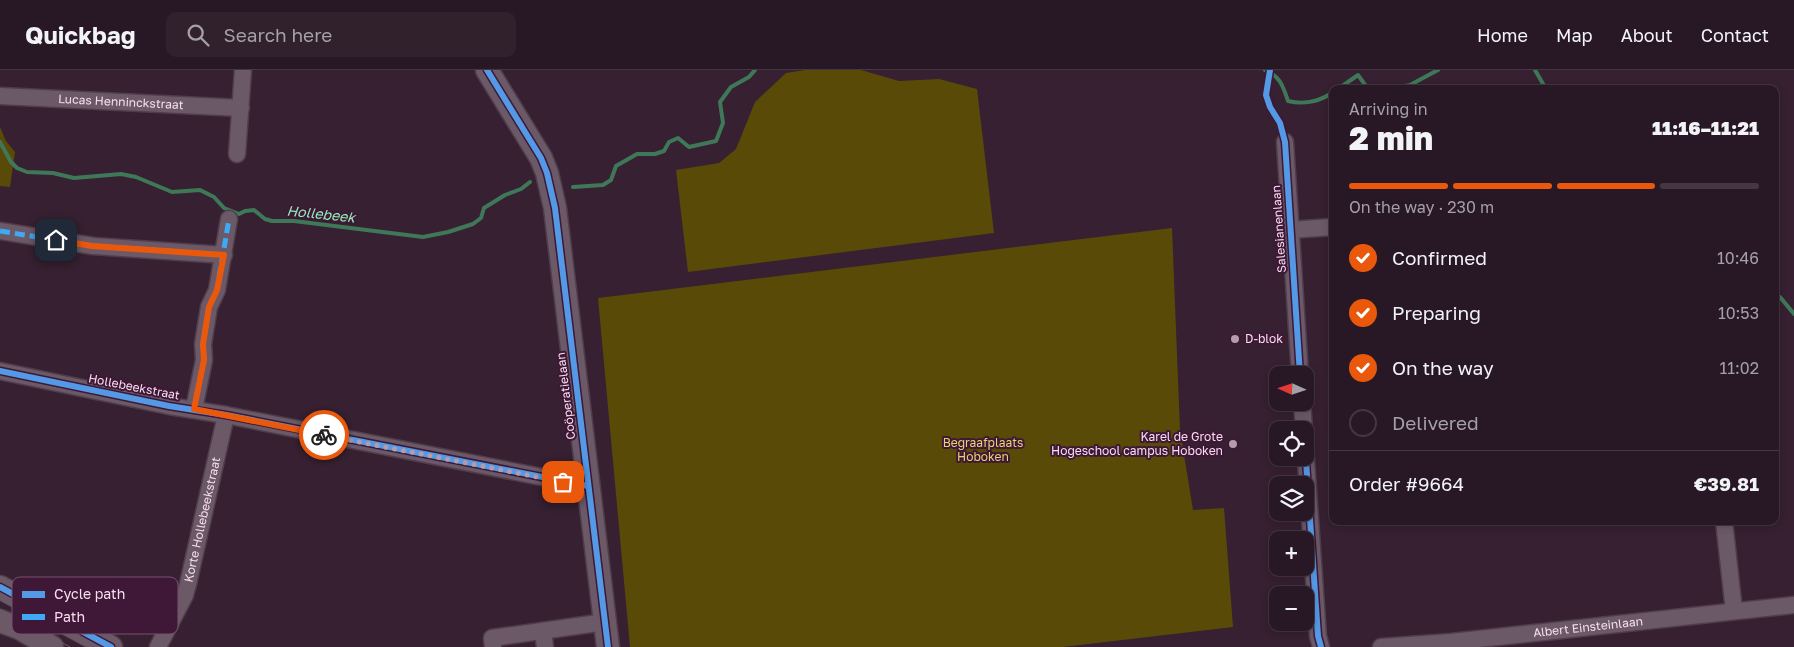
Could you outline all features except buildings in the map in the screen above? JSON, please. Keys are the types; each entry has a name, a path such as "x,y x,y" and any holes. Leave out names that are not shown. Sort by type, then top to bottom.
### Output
{"street":[{"path":"237,154 243,70"},
{"name":"Coöperatielaan","path":"487,70 542,158 555,208 608,647"},
{"name":"Lucas Henninckstraat","path":"0,96 241,108"},
{"name":"Salesianenlaan","path":"1285,142 1299,366"},
{"path":"194,409 204,360 203,344 209,307 217,290 229,219"},
{"path":"1290,230 1329,227"},
{"path":"0,231 92,246 224,255"},
{"name":"Hollebeekstraat","path":"0,370 169,406 226,415 588,486"},
{"name":"Korte Hollebeekstraat","path":"178,608 188,584 226,415"},
{"path":"1306,466 1318,636 1321,647"},
{"path":"1724,525 1734,611"},
{"path":"0,587 12,594"},
{"name":"Albert Einsteinlaan","path":"1381,647 1451,642 1544,639 1734,611 1794,605"},
{"path":"0,621 12,625"},
{"path":"493,647 492,638 544,639 605,622"},
{"path":"29,634 52,647"},
{"path":"86,634 110,647"},
{"name":"Korte Hollebeekstraat","path":"158,647 165,634"}],"green space":[{"path":"805,70 861,70 899,81 939,79 977,89 994,233 688,272 676,170 719,163 736,149 755,102 786,73"},
{"path":"0,127 6,141 15,152 10,187 0,186"},
{"name":"Begraafplaats Hoboken","path":"1172,228 1180,430 1193,510 1224,508 1233,627 1063,647 630,647 598,298"}],"waterway":[{"name":"Hollebeek","path":"573,187 603,185 611,180 616,166 637,154 655,154 664,151 669,142 678,138 689,147 716,141 723,123 720,102 731,87 749,77 755,70"},
{"name":"Hollebeek","path":"1265,70 1274,75 1280,82 1288,101 1312,102 1329,94"},
{"name":"Hollebeek","path":"1410,85 1438,70"},
{"name":"Hollebeek","path":"1535,70 1544,85"},
{"name":"Hollebeek","path":"1344,85 1358,75 1365,85"},
{"name":"Hollebeek","path":"0,142 11,162 17,168 27,172 53,173 74,178 121,174 136,177 172,192 200,190 214,197 224,208 239,214 254,210 265,219 272,221 294,221 423,237 473,224 481,218 484,208 505,195 521,189 530,182"},
{"name":"Hollebeek","path":"1779,297 1794,314"}],"tram line":[{"path":"0,600 12,606"},
{"path":"0,609 12,616"},
{"path":"46,634 70,647"},
{"path":"63,634 87,647"}],"marked path":[{"path":"194,409 204,360 203,344 209,307 217,290 229,219"},
{"path":"0,231 93,246 224,255"}],"cycle path":[{"path":"487,70 541,158 547,173 555,208 608,647"},
{"path":"1270,70 1266,95 1270,107 1280,123 1285,142 1299,366"},
{"path":"0,371 169,406 226,415 588,486"},
{"path":"1306,466 1318,636 1321,647"},
{"path":"0,587 12,593"},
{"path":"87,634 111,647"}],"way so far":[{"path":"324,435 563,482"}],"place":[{"name":"D-blok","path":"1235,339"},
{"name":"Karel de Grote Hogeschool campus Hoboken","path":"1233,444"}],"route":[{"path":"56,240 92,246 224,255 217,290 209,307 203,344 204,360 194,409 324,435"}]}
